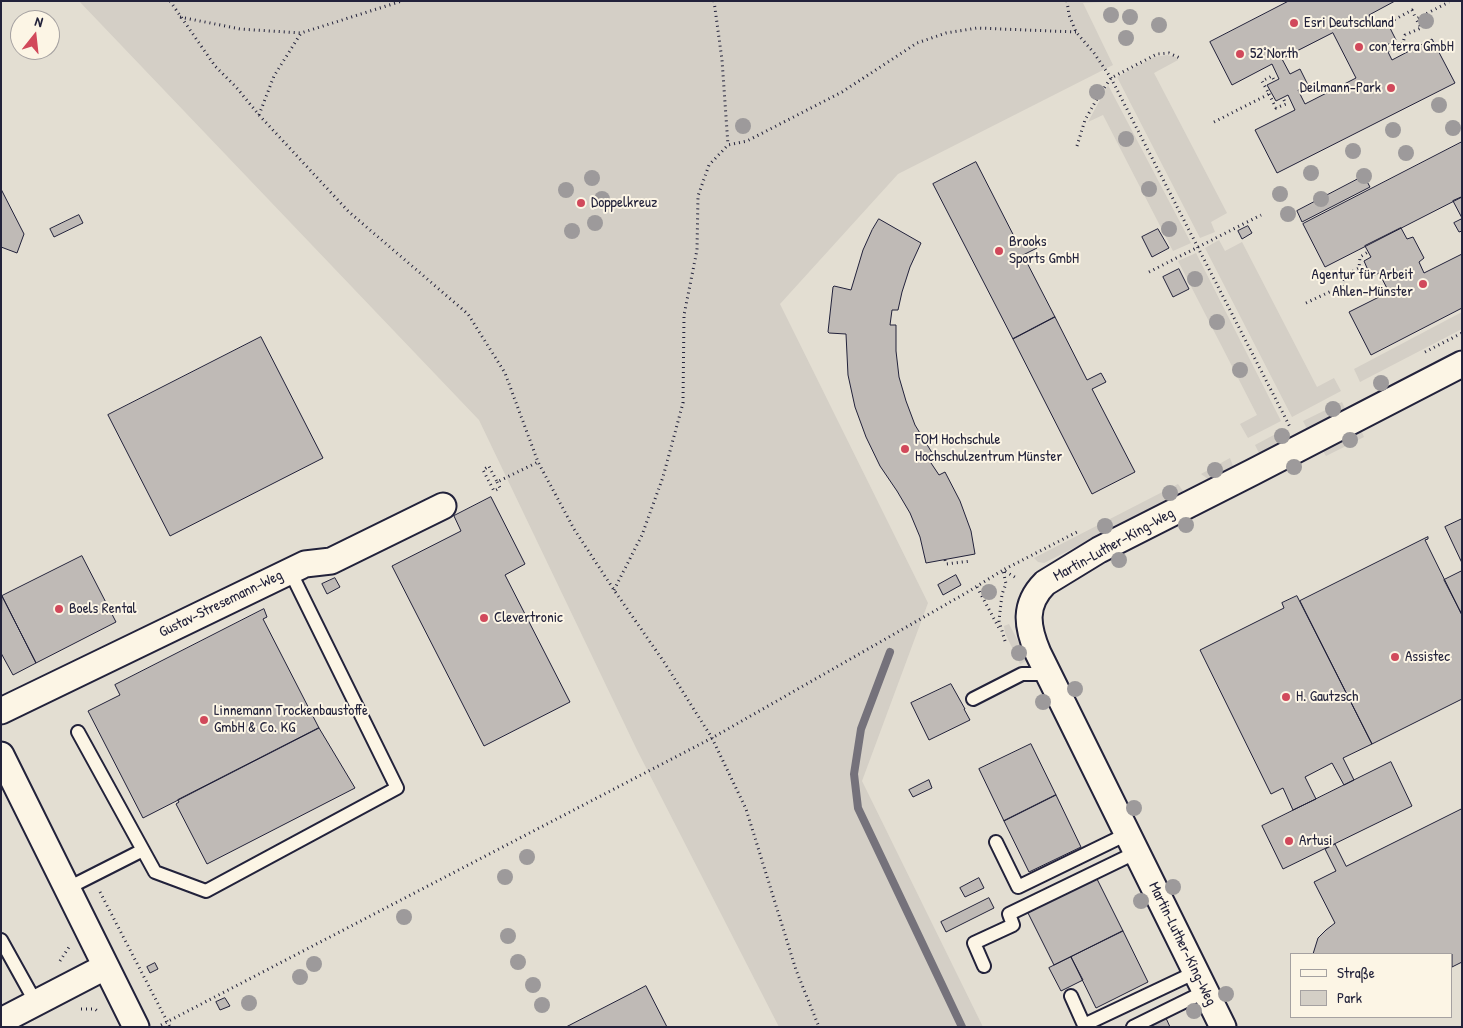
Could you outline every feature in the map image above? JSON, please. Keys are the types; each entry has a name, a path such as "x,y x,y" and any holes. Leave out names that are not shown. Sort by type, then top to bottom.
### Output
{"street":[{"name":"Martin-Luther-King-Weg","path":"1223,1027 1038,653 1029,628 1029,613 1032,599 1045,583 1099,550 1462,364"},
{"name":"Gustav-Stresemann-Weg","path":"1,711 305,564 331,561 443,506"},
{"path":"3,765 136,1027"},
{"path":"1,1021 31,995 105,968"}],"lane":[{"path":"78,732 155,872 206,891 397,788 290,571"},
{"path":"972,699 1022,674 1048,674"},
{"path":"996,842 1018,887 1132,843"},
{"path":"984,966 974,944 1013,925 1009,914 1132,843"},
{"path":"66,889 144,850"},
{"path":"1,940 31,995"},
{"path":"1071,996 1084,1025 1201,982"},
{"path":"1133,1027 1201,982"}],"path":[{"path":"170,1 215,66 236,87 259,116 350,212 468,314 505,373 538,462 574,529 664,662 712,738 746,809 796,970 819,1027"},
{"path":"180,17 240,29 301,33 402,1"},
{"path":"714,1 722,60 728,145"},
{"path":"1067,1 1069,15 1076,32 1094,53 1110,78 1301,448"},
{"path":"1416,19 1449,2"},
{"path":"1382,27 1380,24 1389,19 1394,20 1412,10 1421,28 1405,36 1403,44 1388,51"},
{"path":"614,590 645,526 664,477 684,403 684,315 697,250 698,196 709,165 728,145 747,141 842,92 917,43 946,32 977,28 1076,32"},
{"path":"259,116 274,76 301,33"},
{"path":"1390,43 1393,49"},
{"path":"1077,146 1085,120 1110,78 1157,54 1169,53 1182,59"},
{"path":"1275,82 1272,76 1262,81 1276,108 1286,104 1283,98"},
{"path":"1214,122 1268,94"},
{"path":"1149,272 1261,215"},
{"path":"1306,303 1342,286 1344,276 1359,268 1360,257 1368,252"},
{"path":"1420,355 1462,333"},
{"path":"1280,428 1296,420"},
{"path":"498,482 538,462"},
{"path":"489,466 498,482 500,488 494,491 483,470 489,466"},
{"path":"157,1027 712,738 977,587 1003,570 1079,531"},
{"path":"945,560 946,564 971,561"},
{"path":"1003,570 1038,590"},
{"path":"1003,570 1006,584 1002,594 999,621 1004,638"},
{"path":"977,587 1022,674"},
{"path":"31,995 33,983 56,966 72,944"},
{"path":"80,1009 95,1009 102,1014"}],"shaded area":[{"path":"1,1 1462,1 1462,1027 1,1027"}],"green space":[{"path":"79,1 1135,1 1083,3 1113,65 898,174 780,304 928,603 862,781 983,1027 779,1027 637,750 479,420"},
{"path":"1167,55 1176,57 1178,60 1154,73 1227,213 1211,222 1215,232 1200,238 1117,77 1154,57"},
{"path":"1108,85 1191,243 1173,251 1103,115 1088,122"},
{"path":"1219,240 1225,251 1242,242 1317,387 1334,378 1341,391 1292,417 1205,248"},
{"path":"1196,253 1281,421 1248,438 1240,424 1257,415 1178,261"},
{"path":"1462,312 1462,329 1360,382 1354,369"},
{"path":"1342,402 1345,409 1307,429 1303,421"},
{"path":"1285,429 1289,437 1259,453 1255,445"},
{"path":"1361,430 1364,437 1326,456 1322,449"},
{"path":"1230,458 1233,466 1208,479 1201,474"},
{"path":"1178,484 1183,491 1181,494 1044,563 1038,562 1034,558"},
{"path":"1009,624 1028,660 1020,664 1005,633 1004,626"}],"building":[{"name":"Deilmann-Park","path":"1289,1 1395,1 1369,15 1377,29 1388,24 1396,40 1385,46 1392,60 1432,39 1455,83 1277,173 1255,130 1295,110 1288,95 1276,101 1267,85 1279,79 1272,64 1232,85 1210,42","holes":["1333,33 1356,78 1305,104 1298,90 1308,85 1300,69 1290,74 1282,59"]},
{"path":"1462,142 1462,197 1325,267 1303,224"},
{"name":"Brooks Sports GmbH","path":"976,162 1019,246 1032,239 1037,248 1023,255 1055,317 1013,339 933,184"},
{"path":"1364,176 1370,187 1302,222 1297,211"},
{"path":"1,189 24,234 17,253 1,247"},
{"path":"1462,197 1462,218 1453,201"},
{"path":"79,215 83,223 54,237 50,229"},
{"path":"879,219 921,243 910,267 898,310 892,310 890,325 896,325 899,377 915,425 934,456 929,460 939,475 945,472 960,501 971,531 975,554 926,563 920,537 910,513 880,466 866,437 855,407 848,375 846,334 828,332 833,287 851,290 863,250"},
{"path":"1462,219 1462,231 1459,232 1454,223"},
{"path":"1248,226 1252,233 1242,239 1238,231"},
{"name":"Agentur für Arbeit Ahlen-Münster","path":"1401,228 1407,239 1413,237 1424,258 1419,262 1424,273 1462,254 1462,308 1371,355 1349,312 1389,292 1379,273 1371,277 1364,261 1371,257 1365,246"},
{"path":"1158,229 1169,248 1152,257 1142,237"},
{"path":"1179,269 1189,289 1173,297 1163,277"},
{"path":"1055,317 1087,380 1101,373 1106,382 1092,389 1135,472 1092,494 1013,339"},
{"path":"261,337 323,458 170,536 108,415"},
{"path":"491,497 525,564 505,575 570,702 484,746 392,566 461,531 454,516"},
{"path":"1462,519 1462,563 1445,527"},
{"name":"Assistec","path":"1428,537 1425,540 1462,615 1462,699 1372,744 1300,601"},
{"name":"Boels Rental","path":"82,556 116,622 36,663 2,596"},
{"path":"1462,571 1462,615 1444,580"},
{"path":"956,575 961,585 943,595 938,585"},
{"path":"335,578 340,587 327,594 322,584"},
{"path":"2,596 36,663 13,675 1,653"},
{"name":"H. Gautzsch","path":"1297,596 1372,744 1343,758 1354,780 1344,785 1332,763 1305,777 1316,799 1293,810 1283,788 1271,794 1200,650 1284,608 1282,603"},
{"name":"Linnemann Trockenbaustoffe GmbH & Co. KG","path":"264,609 267,617 263,619 319,728 143,818 88,711 120,695 115,685"},
{"path":"951,684 970,720 929,740 911,703"},
{"path":"319,728 355,788 207,864 176,804 179,802 178,800"},
{"path":"1031,744 1056,795 1004,821 979,769"},
{"path":"1391,762 1412,806 1283,869 1262,826"},
{"path":"929,780 932,788 913,797 909,790"},
{"path":"1056,795 1081,847 1029,872 1004,821"},
{"path":"1462,809 1462,962 1453,966 1453,953 1313,953 1318,938 1335,923 1314,882 1336,871 1325,849 1335,844 1346,866"},
{"path":"979,878 984,888 965,897 960,888"},
{"path":"1097,879 1123,931 1054,965 1028,913"},
{"path":"989,898 994,908 946,932 941,922"},
{"path":"1123,931 1148,982 1096,1008 1071,957"},
{"path":"1071,957 1083,980 1061,991 1049,968"},
{"path":"155,963 158,969 150,973 147,967"},
{"path":"646,986 667,1027 566,1027 632,993"},
{"path":"225,998 230,1006 220,1010 216,1002"},
{"path":"1166,1018 1170,1027 1149,1027"}],"waterway":[{"path":"890,652 861,729 854,774 858,808 962,1027"}],"place":[{"name":"Esri Deutschland","path":"1294,23"},
{"name":"con terra GmbH","path":"1359,47"},
{"name":"52°North","path":"1240,54"},
{"name":"Deilmann-Park","path":"1391,88"},
{"name":"Doppelkreuz","path":"581,203"},
{"name":"Brooks Sports GmbH","path":"999,251"},
{"name":"Agentur für Arbeit Ahlen-Münster","path":"1423,284"},
{"name":"FOM Hochschule Hochschulzentrum Münster","path":"905,449"},
{"name":"Boels Rental","path":"59,609"},
{"name":"Clevertronic","path":"484,618"},
{"name":"Assistec","path":"1395,657"},
{"name":"H. Gautzsch","path":"1286,697"},
{"name":"Linnemann Trockenbaustoffe GmbH & Co. KG","path":"204,720"},
{"name":"Artusi","path":"1289,841"}]}
